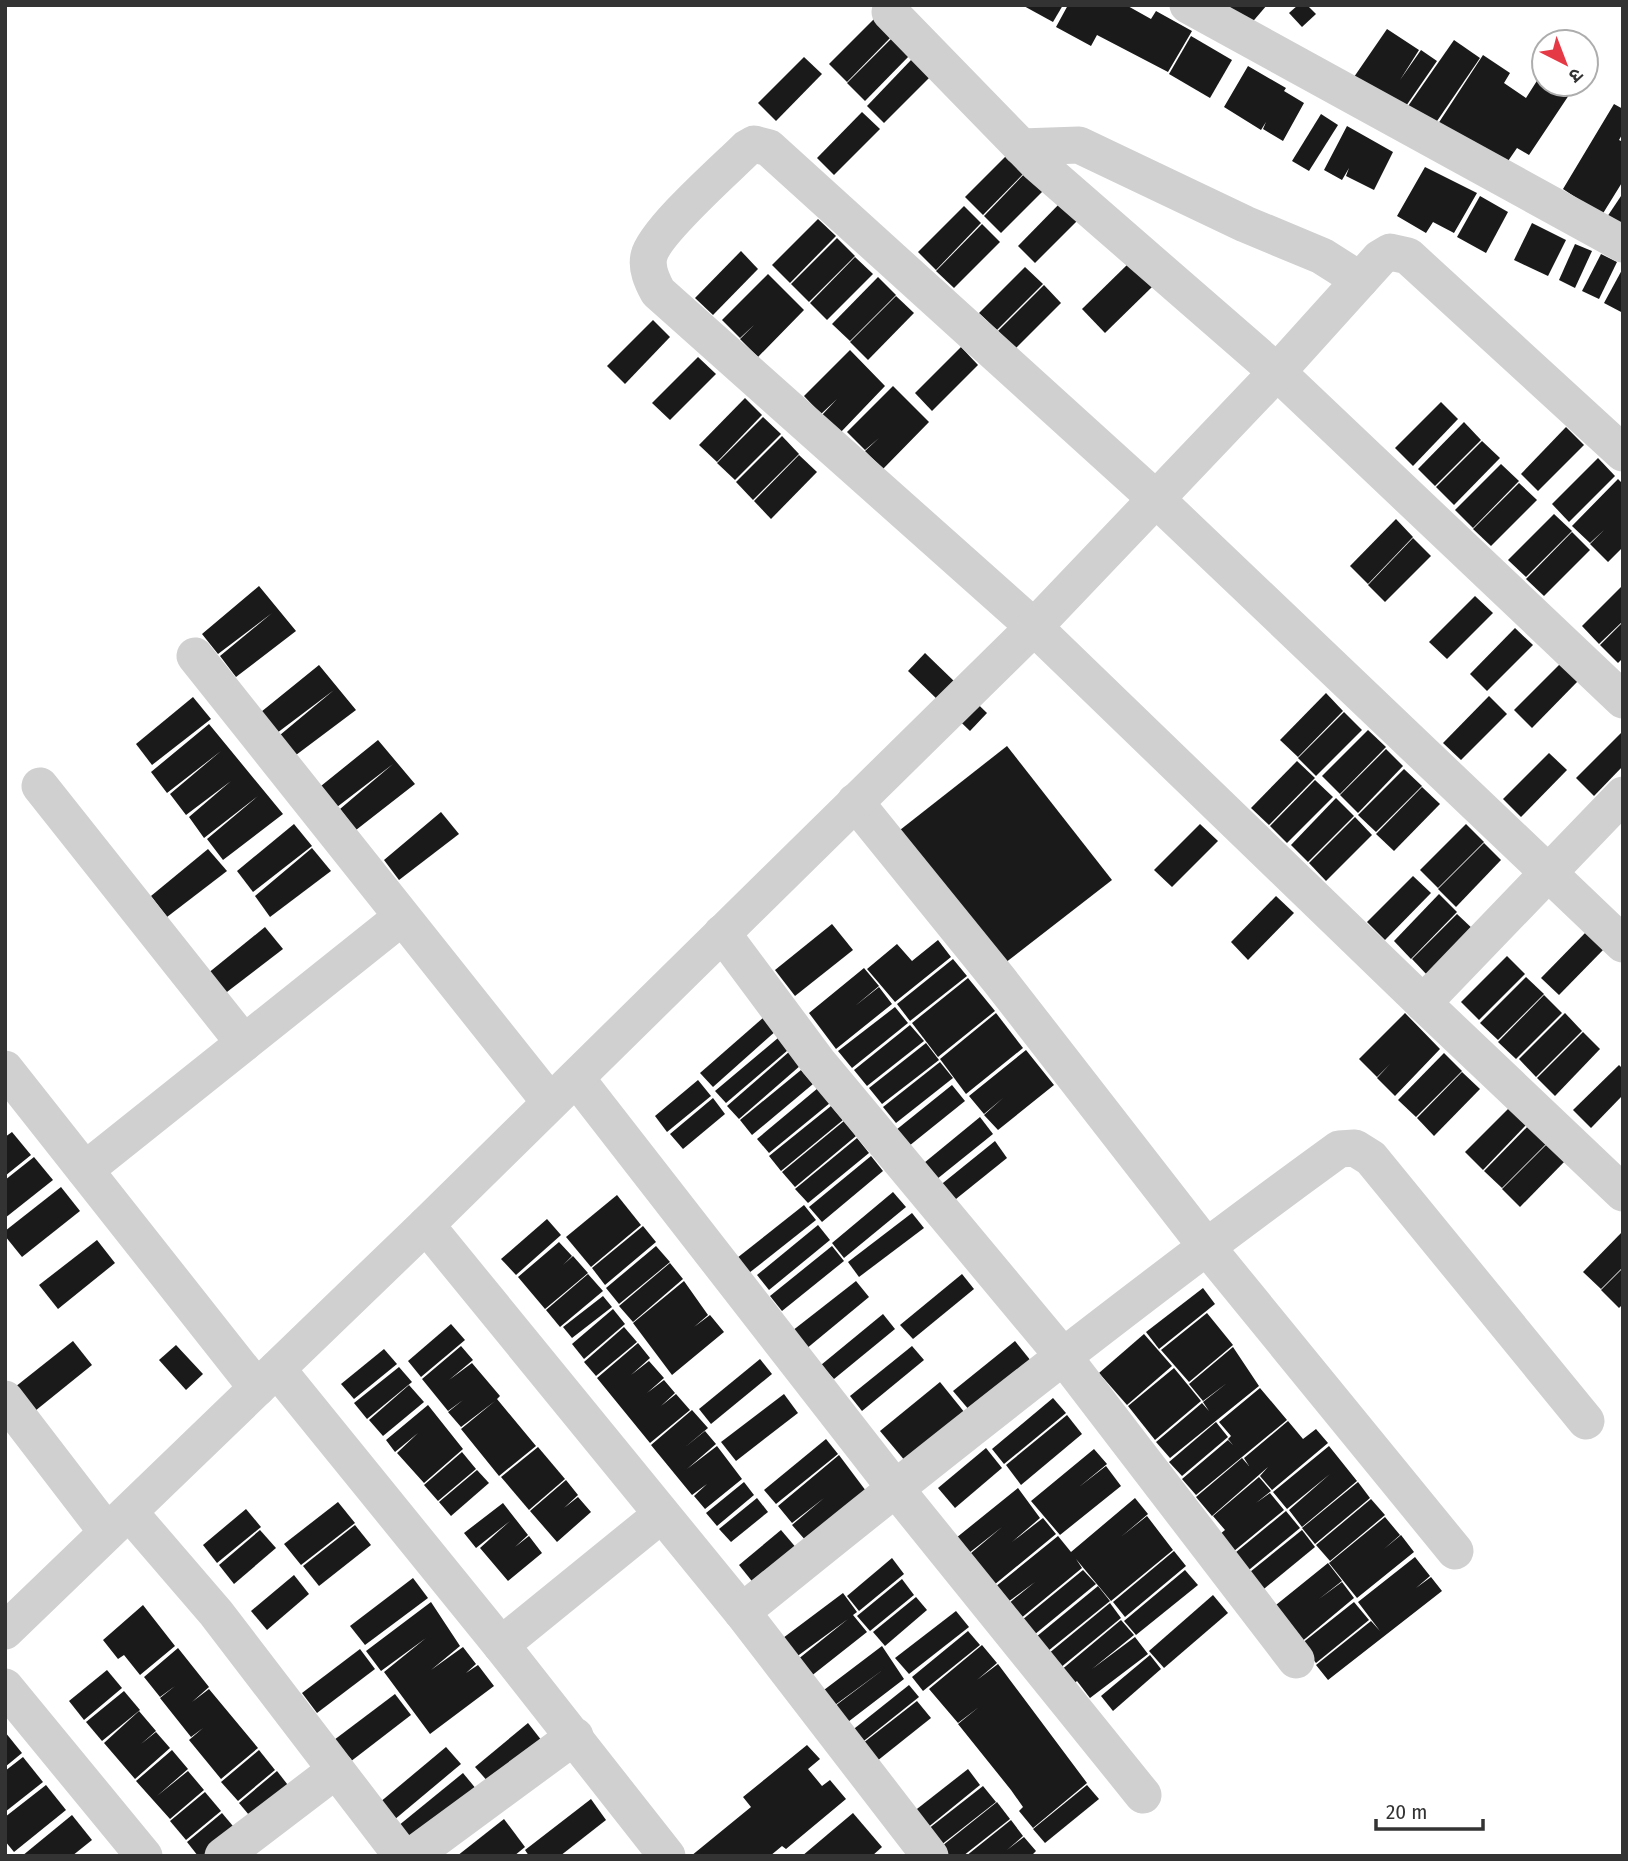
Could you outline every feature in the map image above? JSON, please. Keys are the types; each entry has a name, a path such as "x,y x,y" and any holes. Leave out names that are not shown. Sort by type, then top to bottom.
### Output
{"street":[{"path":"1188,5 1623,244"},
{"path":"890,12 1021,147 1277,372 1623,700"},
{"path":"1623,944 1156,499 769,148 754,144 747,148 661,235 649,254 649,268 654,285 662,296 1034,627 1623,1193"},
{"path":"1021,147 1079,145 1245,224 1322,256 1360,280"},
{"path":"5,1631 426,1225 1034,627 1277,372 1380,258 1390,252 1408,256 1619,448"},
{"path":"195,656 550,1102"},
{"path":"40,786 244,1043"},
{"path":"1423,1003 1623,795"},
{"path":"855,802 1206,1246 1455,1551"},
{"path":"85,1170 402,917"},
{"path":"722,933 818,1062 1063,1356 1296,1660"},
{"path":"5,1069 85,1170 501,1645 667,1856"},
{"path":"576,1077 895,1488 1143,1795"},
{"path":"742,1612 1063,1356 1206,1246 1339,1149 1355,1148 1371,1158 1586,1421"},
{"path":"426,1225 742,1612 930,1856"},
{"path":"5,1399 118,1522 216,1613 402,1856"},
{"path":"501,1645 661,1515"},
{"path":"5,1687 144,1856"},
{"path":"412,1856 575,1736"},
{"path":"223,1856 336,1769"}],"building":[{"path":"1022,5 1063,5 1053,22"},
{"path":"1068,5 1126,5 1151,19 1156,11 1192,31 1168,72 1097,35 1091,46 1056,27"},
{"path":"1221,5 1267,5 1243,33"},
{"path":"1298,5 1307,5 1316,14 1302,27 1289,13"},
{"path":"875,18 892,36 847,82 829,64"},
{"path":"1387,29 1419,50 1400,80 1421,50 1437,61 1404,109 1354,77"},
{"path":"1191,36 1232,60 1210,98 1169,74"},
{"path":"893,37 911,54 865,101 847,83"},
{"path":"1454,40 1480,58 1433,127 1406,109"},
{"path":"1483,55 1510,73 1504,83 1526,98 1530,92 1530,98 1567,98 1529,155 1517,148 1506,164 1434,130"},
{"path":"804,57 822,74 776,121 758,103"},
{"path":"912,59 930,77 884,123 867,106"},
{"path":"1248,66 1286,88 1284,91 1304,103 1283,141 1263,129 1266,122 1261,130 1224,107"},
{"path":"1614,104 1623,109 1623,133 1619,140 1623,142 1623,181 1602,215 1563,189"},
{"path":"862,112 880,129 834,175 817,158"},
{"path":"1321,114 1338,125 1309,171 1292,161"},
{"path":"1347,126 1393,152 1374,190 1346,176 1349,168 1342,180 1324,170"},
{"path":"1011,151 1029,168 983,215 965,197"},
{"path":"1425,167 1477,193 1454,233 1433,222 1426,233 1397,216"},
{"path":"1029,169 1047,187 1001,233 984,216"},
{"path":"1623,193 1623,231 1605,220"},
{"path":"1480,196 1508,212 1486,253 1457,237"},
{"path":"1064,199 1081,217 1035,263 1018,246"},
{"path":"964,206 981,223 936,270 918,252"},
{"path":"818,219 836,236 790,283 772,265"},
{"path":"1532,223 1566,240 1548,276 1514,260"},
{"path":"982,224 1000,242 954,288 936,271"},
{"path":"837,238 855,256 809,302 791,284"},
{"path":"1575,244 1592,251 1575,288 1559,280"},
{"path":"741,251 758,269 713,315 695,298"},
{"path":"1601,254 1617,262 1599,299 1582,291"},
{"path":"855,257 873,274 827,320 810,303"},
{"path":"1129,263 1152,287 1105,333 1082,309"},
{"path":"1025,267 1043,284 997,330 979,313"},
{"path":"1623,268 1623,313 1604,303"},
{"path":"768,274 804,310 758,357 740,339 754,325 740,338 722,320"},
{"path":"878,277 896,295 850,341 832,324"},
{"path":"1044,285 1061,303 1015,349 998,331"},
{"path":"896,296 914,313 868,360 850,342"},
{"path":"653,320 670,337 625,384 607,366"},
{"path":"961,347 978,365 932,411 915,393"},
{"path":"850,350 885,386 840,433 822,415 837,399 821,414 804,396"},
{"path":"698,357 716,374 670,420 652,403"},
{"path":"893,386 929,422 883,469 865,451 879,438 865,450 847,432"},
{"path":"745,398 762,415 717,462 699,445"},
{"path":"1441,402 1458,419 1413,466 1395,448"},
{"path":"763,417 781,434 735,480 717,463"},
{"path":"1464,422 1481,440 1435,486 1418,469"},
{"path":"1566,427 1584,445 1538,491 1521,474"},
{"path":"782,436 799,454 753,500 736,482"},
{"path":"1482,441 1500,458 1454,505 1436,487"},
{"path":"799,455 817,472 771,519 754,501"},
{"path":"1598,458 1615,476 1569,522 1552,504"},
{"path":"1501,464 1519,481 1473,528 1455,510"},
{"path":"1618,479 1623,484 1623,547 1608,562 1590,544 1604,530 1590,543 1572,526"},
{"path":"1519,483 1537,500 1491,546 1473,529"},
{"path":"1554,514 1572,531 1526,577 1508,560"},
{"path":"1396,519 1413,537 1368,584 1350,566"},
{"path":"1572,532 1590,550 1544,596 1526,579"},
{"path":"1413,538 1431,556 1385,602 1368,585"},
{"path":"1623,585 1623,621 1599,644 1582,626"},
{"path":"259,586 296,631 236,677 220,656 272,613 218,654 202,634"},
{"path":"1475,596 1493,613 1447,659 1429,642"},
{"path":"1623,622 1623,658 1618,663 1600,645"},
{"path":"1515,628 1533,645 1487,691 1470,674"},
{"path":"925,653 987,713 970,731 908,671"},
{"path":"1560,664 1578,681 1532,728 1514,710"},
{"path":"319,665 356,710 296,755 280,735 334,690 277,733 261,712"},
{"path":"1326,693 1343,711 1298,757 1280,740"},
{"path":"1489,696 1507,714 1461,760 1443,743"},
{"path":"193,697 211,719 152,765 136,744"},
{"path":"1344,712 1362,730 1316,776 1298,758"},
{"path":"209,724 283,814 223,860 207,839 258,796 204,838 189,817 231,781 186,815 170,794 221,751 167,793 151,772"},
{"path":"1368,730 1386,747 1340,794 1322,776"},
{"path":"1623,731 1623,766 1594,796 1576,778"},
{"path":"378,740 415,784 356,830 340,809 393,764 337,807 321,786"},
{"path":"1007,746 1112,880 1005,963 900,830"},
{"path":"1386,749 1403,766 1358,813 1340,795"},
{"path":"1549,753 1567,770 1521,817 1503,799"},
{"path":"1297,761 1315,778 1269,825 1251,808"},
{"path":"1404,769 1422,786 1376,832 1358,815"},
{"path":"1315,780 1333,797 1287,843 1270,826"},
{"path":"1422,787 1440,804 1394,851 1376,834"},
{"path":"1336,798 1354,816 1308,862 1291,845"},
{"path":"441,812 459,834 399,880 384,860"},
{"path":"1355,817 1372,835 1326,881 1309,863"},
{"path":"294,824 312,846 253,892 237,871"},
{"path":"1200,824 1218,841 1172,887 1154,870"},
{"path":"1466,824 1484,842 1438,888 1420,870"},
{"path":"1484,843 1501,860 1456,907 1438,889"},
{"path":"312,848 331,871 270,917 255,896"},
{"path":"208,849 227,871 167,917 151,896"},
{"path":"1413,876 1431,893 1385,940 1367,922"},
{"path":"1439,894 1457,912 1411,959 1394,941"},
{"path":"1276,896 1294,913 1248,960 1231,942"},
{"path":"1457,914 1475,931 1429,977 1412,959"},
{"path":"832,924 853,950 795,996 775,970"},
{"path":"265,927 283,949 223,995 207,974"},
{"path":"1587,931 1604,949 1559,995 1541,978"},
{"path":"938,940 951,957 895,1002 867,969 897,944 912,961"},
{"path":"1507,956 1525,974 1479,1020 1461,1002"},
{"path":"953,959 967,976 910,1021 897,1004"},
{"path":"864,968 879,986 855,1006 879,987 892,1004 836,1049 809,1013"},
{"path":"1526,977 1544,994 1498,1040 1480,1023"},
{"path":"968,978 995,1011 938,1057 912,1023"},
{"path":"1544,995 1562,1013 1516,1059 1498,1042"},
{"path":"895,1007 908,1023 852,1068 838,1051"},
{"path":"996,1013 1023,1048 966,1094 940,1059"},
{"path":"1405,1013 1440,1049 1395,1096 1377,1078 1390,1064 1377,1077 1359,1059"},
{"path":"1565,1013 1582,1031 1536,1077 1519,1059"},
{"path":"765,1016 777,1030 713,1087 700,1073"},
{"path":"910,1025 924,1041 867,1086 854,1070"},
{"path":"1583,1032 1600,1049 1555,1096 1537,1078"},
{"path":"778,1038 788,1050 726,1103 715,1091"},
{"path":"926,1043 939,1060 882,1104 869,1088"},
{"path":"1026,1050 1054,1085 998,1130 984,1115 1003,1098 984,1114 969,1096"},
{"path":"790,1051 801,1065 739,1119 727,1106"},
{"path":"1444,1053 1462,1071 1416,1117 1398,1100"},
{"path":"940,1062 953,1078 896,1123 883,1107"},
{"path":"1619,1065 1623,1069 1623,1095 1591,1128 1573,1110"},
{"path":"801,1070 813,1084 752,1135 740,1120"},
{"path":"1462,1072 1480,1089 1434,1136 1417,1118"},
{"path":"698,1080 711,1096 667,1132 655,1116"},
{"path":"952,1085 965,1101 909,1146 896,1130"},
{"path":"818,1088 830,1103 769,1153 757,1139"},
{"path":"713,1098 725,1114 683,1149 670,1134"},
{"path":"831,1106 843,1120 781,1171 769,1156"},
{"path":"1511,1106 1528,1123 1483,1170 1465,1152"},
{"path":"980,1117 993,1134 937,1179 924,1163"},
{"path":"844,1121 856,1136 795,1187 782,1172"},
{"path":"1530,1124 1548,1142 1502,1188 1484,1171"},
{"path":"12,1132 31,1155 5,1176 5,1137"},
{"path":"857,1138 869,1153 808,1203 795,1189"},
{"path":"995,1141 1007,1158 951,1203 938,1187"},
{"path":"1548,1143 1566,1160 1520,1207 1502,1189"},
{"path":"871,1156 883,1171 822,1222 809,1207"},
{"path":"34,1157 53,1180 5,1218 5,1180"},
{"path":"61,1187 80,1211 22,1257 5,1236 5,1231"},
{"path":"893,1192 906,1207 844,1258 832,1243"},
{"path":"617,1195 641,1225 591,1267 566,1237"},
{"path":"804,1205 816,1220 749,1273 737,1258"},
{"path":"912,1213 924,1228 859,1277 848,1262"},
{"path":"547,1219 561,1235 516,1275 501,1259"},
{"path":"818,1225 830,1240 769,1290 757,1275"},
{"path":"643,1226 656,1242 605,1285 592,1268"},
{"path":"1623,1231 1623,1267 1601,1289 1583,1272"},
{"path":"97,1240 115,1263 58,1309 39,1285"},
{"path":"559,1242 572,1256 563,1265 573,1256 588,1273 545,1309 518,1277"},
{"path":"656,1246 670,1262 619,1304 606,1288"},
{"path":"832,1246 844,1261 782,1311 770,1296"},
{"path":"670,1263 683,1279 633,1322 619,1306"},
{"path":"1623,1268 1623,1304 1619,1308 1601,1290"},
{"path":"588,1274 603,1291 560,1327 546,1310"},
{"path":"962,1274 974,1289 913,1339 900,1325"},
{"path":"684,1281 708,1315 694,1327 710,1315 724,1332 672,1375 633,1323"},
{"path":"856,1281 869,1297 806,1349 792,1331"},
{"path":"1203,1288 1215,1304 1159,1349 1146,1332"},
{"path":"603,1296 612,1307 572,1338 563,1327"},
{"path":"613,1309 625,1324 584,1359 572,1344"},
{"path":"1207,1313 1233,1345 1189,1382 1161,1350"},
{"path":"883,1314 895,1329 834,1379 821,1365"},
{"path":"451,1324 465,1340 421,1377 408,1361"},
{"path":"624,1327 637,1342 596,1376 584,1362"},
{"path":"1144,1334 1172,1366 1127,1405 1099,1373"},
{"path":"73,1341 92,1365 35,1411 15,1387"},
{"path":"1015,1341 1031,1361 970,1411 953,1391"},
{"path":"638,1343 650,1358 631,1375 649,1361 664,1378 647,1393 664,1380 675,1393 661,1406 676,1394 690,1410 650,1443 597,1378"},
{"path":"176,1345 203,1374 186,1390 159,1360"},
{"path":"461,1346 473,1360 449,1380 472,1363 500,1396 497,1399 536,1446 499,1476 461,1429 495,1401 461,1427 448,1412 463,1400 448,1411 422,1379"},
{"path":"912,1346 924,1360 862,1411 850,1396"},
{"path":"1233,1347 1259,1386 1170,1458 1156,1442 1202,1403 1209,1411 1203,1402 1227,1383 1203,1401 1189,1384"},
{"path":"384,1349 397,1364 354,1399 341,1384"},
{"path":"760,1359 772,1374 711,1424 699,1409"},
{"path":"399,1367 412,1382 367,1419 354,1403"},
{"path":"1174,1368 1201,1401 1155,1440 1128,1406"},
{"path":"940,1382 965,1413 906,1462 880,1431"},
{"path":"409,1385 424,1402 383,1436 369,1420"},
{"path":"1260,1388 1287,1420 1196,1495 1182,1479 1228,1440 1233,1445 1228,1439 1231,1436 1219,1422"},
{"path":"784,1394 798,1413 736,1461 721,1442"},
{"path":"1053,1398 1066,1413 1004,1464 992,1449"},
{"path":"428,1405 463,1449 424,1483 397,1453 418,1433 395,1452 386,1440"},
{"path":"692,1410 708,1428 684,1448 705,1431 716,1444 687,1469 717,1446 742,1479 705,1509 694,1496 707,1484 692,1495 651,1445"},
{"path":"1067,1415 1082,1434 1021,1485 1006,1465"},
{"path":"1288,1421 1303,1439 1316,1429 1328,1443 1272,1490 1260,1476 1268,1467 1212,1516 1196,1497 1242,1458 1249,1466 1244,1458"},
{"path":"1216,1422 1228,1437 1182,1476 1169,1462"},
{"path":"826,1439 838,1454 776,1504 764,1490"},
{"path":"1329,1446 1357,1481 1302,1527 1289,1510 1330,1474 1287,1509 1273,1492"},
{"path":"538,1447 565,1479 529,1510 501,1477"},
{"path":"986,1448 1002,1468 955,1508 938,1488"},
{"path":"1094,1449 1107,1464 1079,1487 1106,1466 1121,1486 1060,1535 1031,1501"},
{"path":"462,1452 476,1469 438,1501 424,1485"},
{"path":"839,1455 866,1491 807,1542 792,1525 824,1498 792,1523 778,1506"},
{"path":"477,1470 489,1483 451,1516 439,1502"},
{"path":"1259,1477 1271,1491 1256,1503 1270,1493 1284,1510 1228,1556 1214,1539 1225,1530 1213,1516"},
{"path":"566,1480 578,1495 564,1508 578,1497 591,1512 557,1542 530,1511"},
{"path":"744,1482 754,1495 717,1526 706,1513"},
{"path":"1358,1482 1370,1498 1315,1544 1302,1528"},
{"path":"1018,1488 1040,1518 1012,1542 1043,1518 1056,1534 994,1585 970,1554 1002,1527 969,1553 956,1538"},
{"path":"757,1498 768,1512 731,1542 719,1529"},
{"path":"1135,1498 1148,1514 1122,1536 1147,1516 1173,1550 1111,1601 1076,1559 1082,1568 1020,1619 1008,1604 1035,1582 1008,1602 995,1587 1058,1536 1071,1552"},
{"path":"1371,1499 1385,1515 1330,1561 1316,1545"},
{"path":"338,1502 355,1523 301,1565 284,1544"},
{"path":"503,1503 528,1535 515,1547 529,1536 542,1553 508,1581 480,1548 510,1521 476,1548 464,1533"},
{"path":"246,1509 261,1527 217,1563 203,1545"},
{"path":"1286,1511 1300,1528 1244,1574 1230,1557"},
{"path":"1385,1517 1400,1535 1384,1549 1401,1535 1414,1552 1357,1598 1329,1563"},
{"path":"355,1525 371,1545 319,1586 303,1566"},
{"path":"260,1530 276,1548 234,1584 219,1565"},
{"path":"781,1530 798,1550 755,1585 739,1565"},
{"path":"1302,1530 1315,1547 1259,1593 1245,1576"},
{"path":"1174,1551 1186,1566 1125,1617 1113,1602"},
{"path":"1415,1557 1430,1576 1416,1588 1431,1577 1442,1591 1328,1680 1316,1665 1371,1621 1380,1631 1358,1602"},
{"path":"892,1558 904,1574 859,1611 847,1596"},
{"path":"1328,1563 1342,1581 1319,1599 1342,1582 1354,1598 1300,1643 1271,1609"},
{"path":"1083,1570 1096,1584 1034,1635 1022,1620"},
{"path":"1185,1570 1198,1585 1136,1635 1124,1621"},
{"path":"294,1575 309,1594 267,1630 251,1611"},
{"path":"413,1578 428,1598 365,1645 350,1626"},
{"path":"902,1579 914,1595 870,1631 857,1616"},
{"path":"1098,1586 1110,1601 1048,1651 1036,1637"},
{"path":"843,1593 857,1612 853,1615 867,1632 810,1677 797,1660 848,1619 788,1663 775,1644"},
{"path":"1213,1595 1228,1613 1164,1668 1149,1651"},
{"path":"916,1597 927,1610 885,1646 873,1632"},
{"path":"431,1602 460,1646 431,1670 463,1647 476,1664 466,1673 478,1665 494,1686 430,1734 384,1672 426,1638 381,1671 366,1651"},
{"path":"1354,1602 1369,1620 1316,1663 1301,1644"},
{"path":"1110,1603 1121,1618 1060,1668 1048,1654"},
{"path":"143,1605 175,1646 140,1675 124,1655 118,1659 103,1640"},
{"path":"956,1611 969,1627 909,1674 895,1658"},
{"path":"1121,1620 1134,1635 1092,1669 1135,1637 1148,1654 1090,1698 1077,1681 1072,1685 1060,1671"},
{"path":"968,1631 980,1645 923,1691 912,1677"},
{"path":"982,1645 997,1663 977,1680 998,1664 1087,1783 1033,1828 1019,1811 1023,1807 1011,1790 958,1724 979,1707 958,1723 929,1689"},
{"path":"882,1646 904,1679 844,1725 831,1709 884,1669 831,1708 820,1693"},
{"path":"178,1648 209,1687 192,1702 209,1689 258,1748 221,1779 189,1740 203,1728 191,1737 160,1698 175,1686 160,1697 144,1677"},
{"path":"360,1649 375,1669 317,1713 302,1693"},
{"path":"1150,1655 1161,1669 1113,1711 1101,1696"},
{"path":"107,1670 122,1688 84,1720 69,1701"},
{"path":"909,1685 919,1697 860,1744 850,1732"},
{"path":"124,1691 140,1710 102,1741 86,1722"},
{"path":"395,1694 411,1715 350,1762 334,1740"},
{"path":"917,1701 931,1718 872,1765 858,1747"},
{"path":"139,1711 156,1731 141,1744 156,1732 170,1748 135,1779 104,1743"},
{"path":"528,1723 542,1741 490,1784 475,1767"},
{"path":"5,1732 22,1753 5,1767"},
{"path":"807,1745 820,1759 808,1769 822,1786 830,1780 846,1799 786,1849 782,1846 770,1856 691,1856 751,1807 743,1797"},
{"path":"446,1747 461,1764 394,1820 379,1803"},
{"path":"172,1750 188,1769 157,1796 188,1771 204,1790 170,1819 136,1781"},
{"path":"259,1750 275,1770 238,1801 221,1782"},
{"path":"23,1757 43,1782 5,1812 5,1771"},
{"path":"968,1769 980,1785 921,1833 908,1816"},
{"path":"277,1771 291,1789 254,1821 239,1803"},
{"path":"463,1773 477,1790 412,1843 398,1826"},
{"path":"46,1785 66,1810 14,1852 5,1841 5,1817"},
{"path":"1087,1785 1099,1799 1045,1843 1033,1829"},
{"path":"983,1786 996,1802 936,1849 923,1833"},
{"path":"205,1792 221,1811 186,1840 170,1821"},
{"path":"591,1799 606,1820 560,1856 529,1856 525,1850"},
{"path":"997,1802 1010,1819 963,1856 942,1856 937,1850"},
{"path":"222,1813 238,1832 209,1856 198,1856 187,1842"},
{"path":"853,1813 882,1847 872,1856 802,1856"},
{"path":"72,1815 92,1840 72,1856 22,1856"},
{"path":"504,1819 525,1847 514,1856 457,1856"},
{"path":"1011,1820 1023,1836 1007,1850 1024,1837 1036,1851 1031,1856 966,1856"}]}
